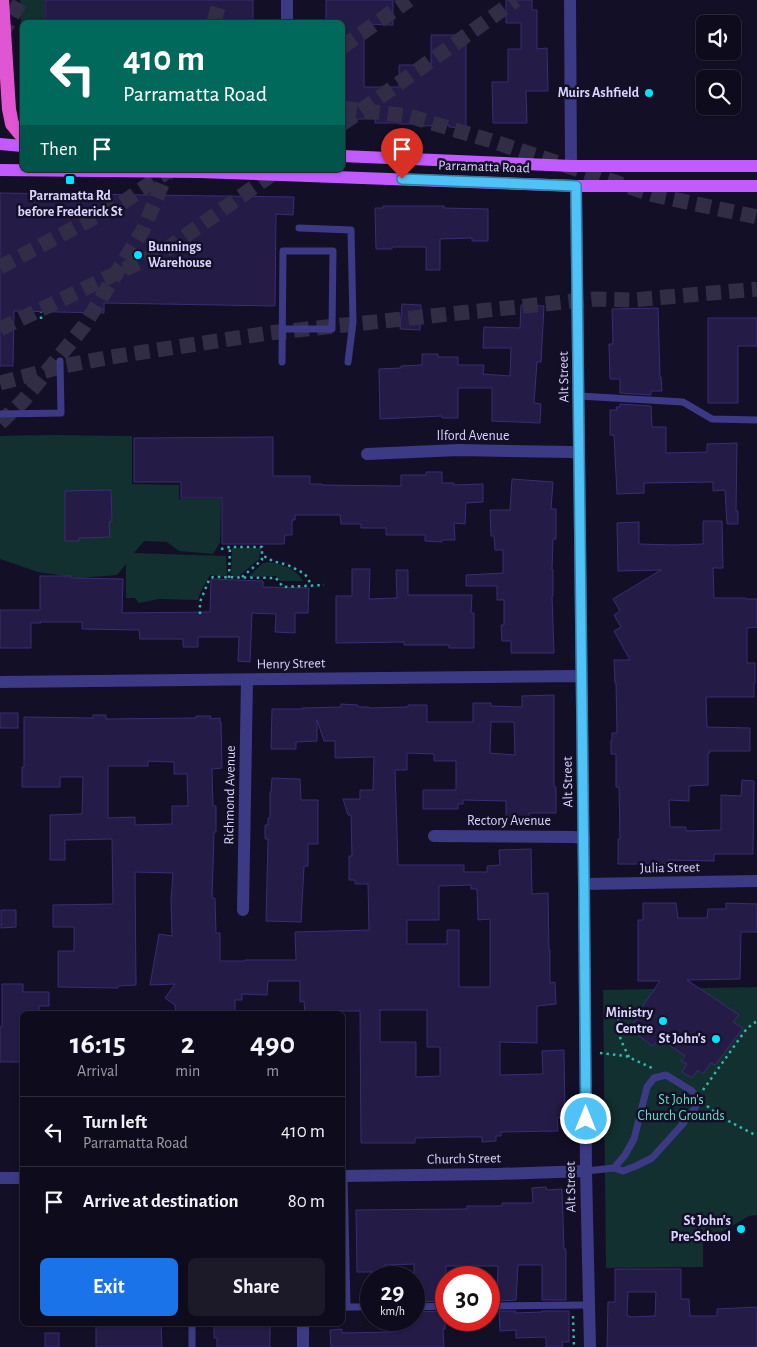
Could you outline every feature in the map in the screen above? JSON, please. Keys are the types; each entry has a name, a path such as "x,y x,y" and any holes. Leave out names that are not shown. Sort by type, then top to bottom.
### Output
{"highway":[{"path":"2,0 9,109 12,124 20,134"}],"main road":[{"path":"0,144 20,146"},
{"name":"Parramatta Road","path":"345,156 571,166 757,166"},
{"name":"Parramatta Road","path":"0,170 20,170"},
{"name":"Parramatta Road","path":"200,172 576,186 757,186"}],"street":[{"path":"287,0 287,20"},
{"path":"570,0 571,166"},
{"name":"Alt Street","path":"576,186 586,1171 590,1347"},
{"name":"Ilford Avenue","path":"367,454 458,450 571,452 579,454"},
{"name":"Henry Street","path":"0,682 582,677"},
{"name":"Richmond Avenue","path":"244,910 247,680"},
{"name":"Rectory Avenue","path":"434,836 584,838"},
{"name":"Julia Street","path":"584,884 757,881"},
{"name":"Church Street","path":"345,1176 586,1171"},
{"path":"0,1178 20,1178"},
{"path":"303,1326 303,1347"}],"lane":[{"path":"299,228 351,230 353,322 348,362"},
{"path":"282,329 332,329 333,251 283,251 282,329 282,362"},
{"path":"0,414 61,413 60,361"},
{"path":"579,396 683,402 712,418 757,420"},
{"path":"586,1171 614,1168 623,1171 652,1158 695,1108 697,1098 692,1091 666,1075 654,1078 647,1087 634,1139 625,1155 614,1168"},
{"path":"500,1306 590,1305"},
{"path":"345,1307 360,1307"},
{"path":"192,1326 192,1347"}],"path":[{"path":"41,312 41,320"},
{"path":"221,549 230,547 262,547 262,560 241,578"},
{"path":"229,578 230,547"},
{"path":"262,556 288,565 306,574 312,586"},
{"path":"200,614 200,602 209,580 213,578 276,578 283,587 324,585"},
{"path":"629,1057 617,1028 618,1016 622,1010 629,1008 639,1010"},
{"path":"757,1022 745,1031 697,1098 721,1117 757,1136"},
{"path":"600,1053 629,1057 653,1068 654,1078"}],"green space":[{"path":"20,0 44,0 44,20 21,20"},
{"path":"0,436 132,436 132,484 179,485 179,499 221,499 220,543 213,554 179,551 167,542 144,541 134,553 226,556 227,577 210,575 198,600 159,599 139,603 135,598 126,598 126,564 117,575 79,578 38,572 0,559"},
{"path":"232,548 261,548 259,559 238,577 231,577"},
{"path":"268,562 288,567 303,581 280,581 276,576 248,577 263,563"},
{"name":"St John's Church Grounds","path":"757,987 757,1215 749,1216 703,1243 703,1267 606,1268 603,990"}],"building":[{"path":"45,0 253,0 253,20 45,20"},
{"path":"326,0 393,0 393,25 364,24 364,87 399,87 399,65 431,65 431,35 466,35 466,128 449,127 449,125 423,126 423,124 375,123 375,119 345,119 345,20 326,20"},
{"path":"506,0 532,0 532,10 537,10 537,49 547,48 548,91 526,91 527,123 493,123 492,82 508,82 508,49 521,49 521,23 506,23"},
{"name":"Bunnings Warehouse","path":"0,193 294,197 293,215 276,214 275,306 104,303 104,313 14,311 13,366 0,366"},
{"path":"383,206 444,206 444,208 488,209 488,241 472,241 472,238 440,239 440,270 426,270 426,247 376,249 375,208 383,208"},
{"path":"402,304 421,305 420,330 400,329"},
{"path":"521,305 544,306 541,362 537,362 534,403 541,404 540,423 492,421 492,388 458,388 458,418 442,418 442,416 380,419 379,369 422,365 422,354 438,354 438,357 458,357 458,365 484,365 483,374 510,376 511,348 483,348 484,327 520,328"},
{"path":"658,308 662,391 651,391 651,395 620,393 620,379 610,379 609,344 613,344 612,309"},
{"path":"708,318 757,318 757,346 738,346 738,403 708,403"},
{"path":"620,404 651,406 652,427 666,427 666,453 707,452 707,444 737,443 736,511 738,511 738,524 727,524 725,490 713,491 713,482 644,483 644,493 617,494 614,435 610,435 610,410 617,410 616,407 620,407"},
{"path":"273,437 273,476 310,476 310,484 322,485 401,486 401,475 426,475 426,472 442,472 442,483 454,483 454,485 483,484 483,502 466,503 465,524 454,523 455,540 442,540 442,542 425,541 425,535 386,535 386,528 361,528 361,524 341,524 340,515 295,515 295,520 292,520 292,535 285,535 284,544 222,544 222,498 181,498 181,482 134,482 134,438"},
{"path":"512,479 553,482 551,509 556,509 556,539 553,539 552,570 554,653 511,653 511,641 502,641 501,625 504,625 504,600 497,600 497,586 466,586 466,575 503,573 503,550 495,550 494,536 491,536 490,510 510,510"},
{"path":"111,490 112,521 109,522 110,537 79,538 79,541 65,541 65,491"},
{"path":"703,521 722,521 723,568 713,568 714,598 757,599 757,627 747,628 747,663 755,663 754,697 706,697 707,727 750,728 750,751 709,751 708,785 689,786 689,801 669,800 670,827 686,827 686,831 721,830 721,795 741,796 742,780 754,781 753,854 714,854 714,861 668,860 668,864 618,864 618,839 620,839 619,787 616,787 616,754 611,754 612,733 617,733 614,660 630,660 614,631 621,627 614,615 620,611 613,599 661,570 618,571 617,523 639,522 639,544 674,545 703,544"},
{"path":"352,569 370,569 369,599 397,598 396,570 408,570 408,595 472,595 471,613 474,613 474,648 449,648 449,645 404,645 404,642 336,643 336,596 352,596"},
{"path":"40,576 123,579 122,613 210,612 211,579 263,581 263,587 309,588 308,613 295,613 295,633 275,632 276,614 252,613 250,662 238,661 239,637 198,637 198,647 183,647 183,639 140,639 139,630 82,629 82,622 31,623 31,648 0,648 0,610 40,610"},
{"path":"554,695 554,787 556,787 556,813 529,813 529,817 506,817 506,801 463,800 463,804 458,804 458,809 423,809 423,790 456,790 456,761 434,761 434,754 407,753 407,770 395,770 398,865 464,865 464,872 487,872 487,866 500,865 499,850 531,849 532,894 548,893 550,983 555,982 556,1004 537,1006 537,1043 500,1042 500,1075 543,1074 542,1051 564,1050 565,1117 557,1118 558,1131 501,1132 501,1136 496,1136 496,1141 482,1142 482,1137 464,1137 415,1138 415,1143 361,1143 360,1011 305,1011 304,1001 300,1002 300,981 268,981 267,995 242,994 242,1000 235,1000 235,1011 176,1011 175,1005 165,998 175,984 150,985 159,934 172,936 171,900 173,873 135,872 136,985 118,986 118,988 58,987 58,951 74,951 74,927 53,927 53,905 113,904 112,839 65,840 65,860 50,860 50,815 82,814 83,777 60,777 60,787 22,787 24,717 93,718 93,715 106,715 106,719 196,718 196,716 211,716 210,719 220,718 222,768 212,769 213,806 216,806 216,832 214,832 212,898 215,898 216,933 220,933 220,961 296,960 295,932 369,930 368,884 355,884 355,880 349,880 349,856 352,856 351,815 348,815 343,799 360,799 360,790 373,790 374,757 335,758 335,741 324,741 317,720 317,741 296,742 296,749 271,749 272,709 341,707 341,704 369,708 427,705 427,722 473,722 473,703 491,703 491,706 522,707 522,696","holes":["491,722 514,722 515,755 490,753","148,761 174,762 174,774 187,774 188,806 172,806 172,824 135,825 135,817 108,818 108,766 148,766","471,885 471,889 477,889 478,920 490,919 490,987 459,987 459,930 447,930 447,944 407,944 407,920 439,920 439,886","380,1010 427,1010 427,1047 440,1047 440,1076 416,1077 416,1042 380,1042"]},
{"path":"0,713 18,713 18,728 0,728"},
{"path":"272,778 300,779 301,800 318,800 318,844 308,844 308,866 304,866 301,922 266,921 268,839 265,839 265,825 268,825 268,818 270,818"},
{"path":"643,903 676,903 678,918 707,918 708,909 726,909 726,903 757,904 757,932 741,932 740,979 687,980 739,1015 733,1022 743,1028 715,1065 711,1063 703,1074 698,1070 692,1078 682,1072 687,1064 681,1061 685,1056 665,1042 662,1046 656,1042 653,1046 635,1033 639,1028 633,1024 637,1019 635,1017 660,981 638,981 638,920 643,920"},
{"path":"1,910 16,910 16,927 1,928"},
{"path":"2,984 23,984 23,992 49,992 49,1006 39,1006 39,1011 20,1011 20,1062 0,1062 0,1027 2,1027"},
{"path":"532,1188 562,1189 564,1249 566,1249 566,1300 542,1300 542,1265 518,1265 516,1300 500,1301 500,1266 435,1266 435,1301 425,1302 425,1266 414,1266 414,1264 360,1266 360,1272 357,1272 356,1210 467,1209 467,1206 502,1206 502,1203 533,1203"},
{"path":"615,1269 681,1269 681,1299 689,1299 690,1316 717,1316 717,1309 757,1307 757,1347 607,1347 608,1302 615,1302","holes":["628,1292 656,1292 655,1316 627,1316"]},
{"path":"435,1311 435,1331 443,1331 444,1347 331,1347 330,1330 342,1329 342,1333 425,1331 425,1312"},
{"path":"500,1311 516,1311 515,1313 569,1311 569,1342 562,1342 563,1347 546,1347 546,1337 516,1338 516,1330 500,1331"},
{"path":"96,1326 161,1326 162,1347 96,1347"},
{"path":"214,1326 270,1326 270,1347 217,1347 217,1338 214,1338"},
{"path":"45,1333 59,1333 59,1347 45,1347"}],"tunnel":[{"path":"1,36 21,0"},
{"path":"215,20 220,0"},
{"path":"345,45 409,0"},
{"path":"345,122 516,0"},
{"path":"345,108 409,116 492,141 654,195 757,217"},
{"path":"0,267 122,203 167,172"},
{"path":"0,423 23,401 84,326 143,230 167,172"},
{"path":"0,329 167,249 275,172"},
{"path":"0,383 64,366 111,357 269,333 593,299 633,300 757,289"}],"place":[{"name":"Muirs Ashfield","path":"649,93"},
{"name":"Parramatta Rd before Frederick St","path":"70,180"},
{"name":"Bunnings Warehouse","path":"138,255"},
{"name":"Ministry Centre","path":"663,1021"},
{"name":"St John's","path":"716,1039"},
{"name":"St John's Pre-School","path":"741,1229"}],"route":[{"path":"402,179 576,186 586,1119"}]}
